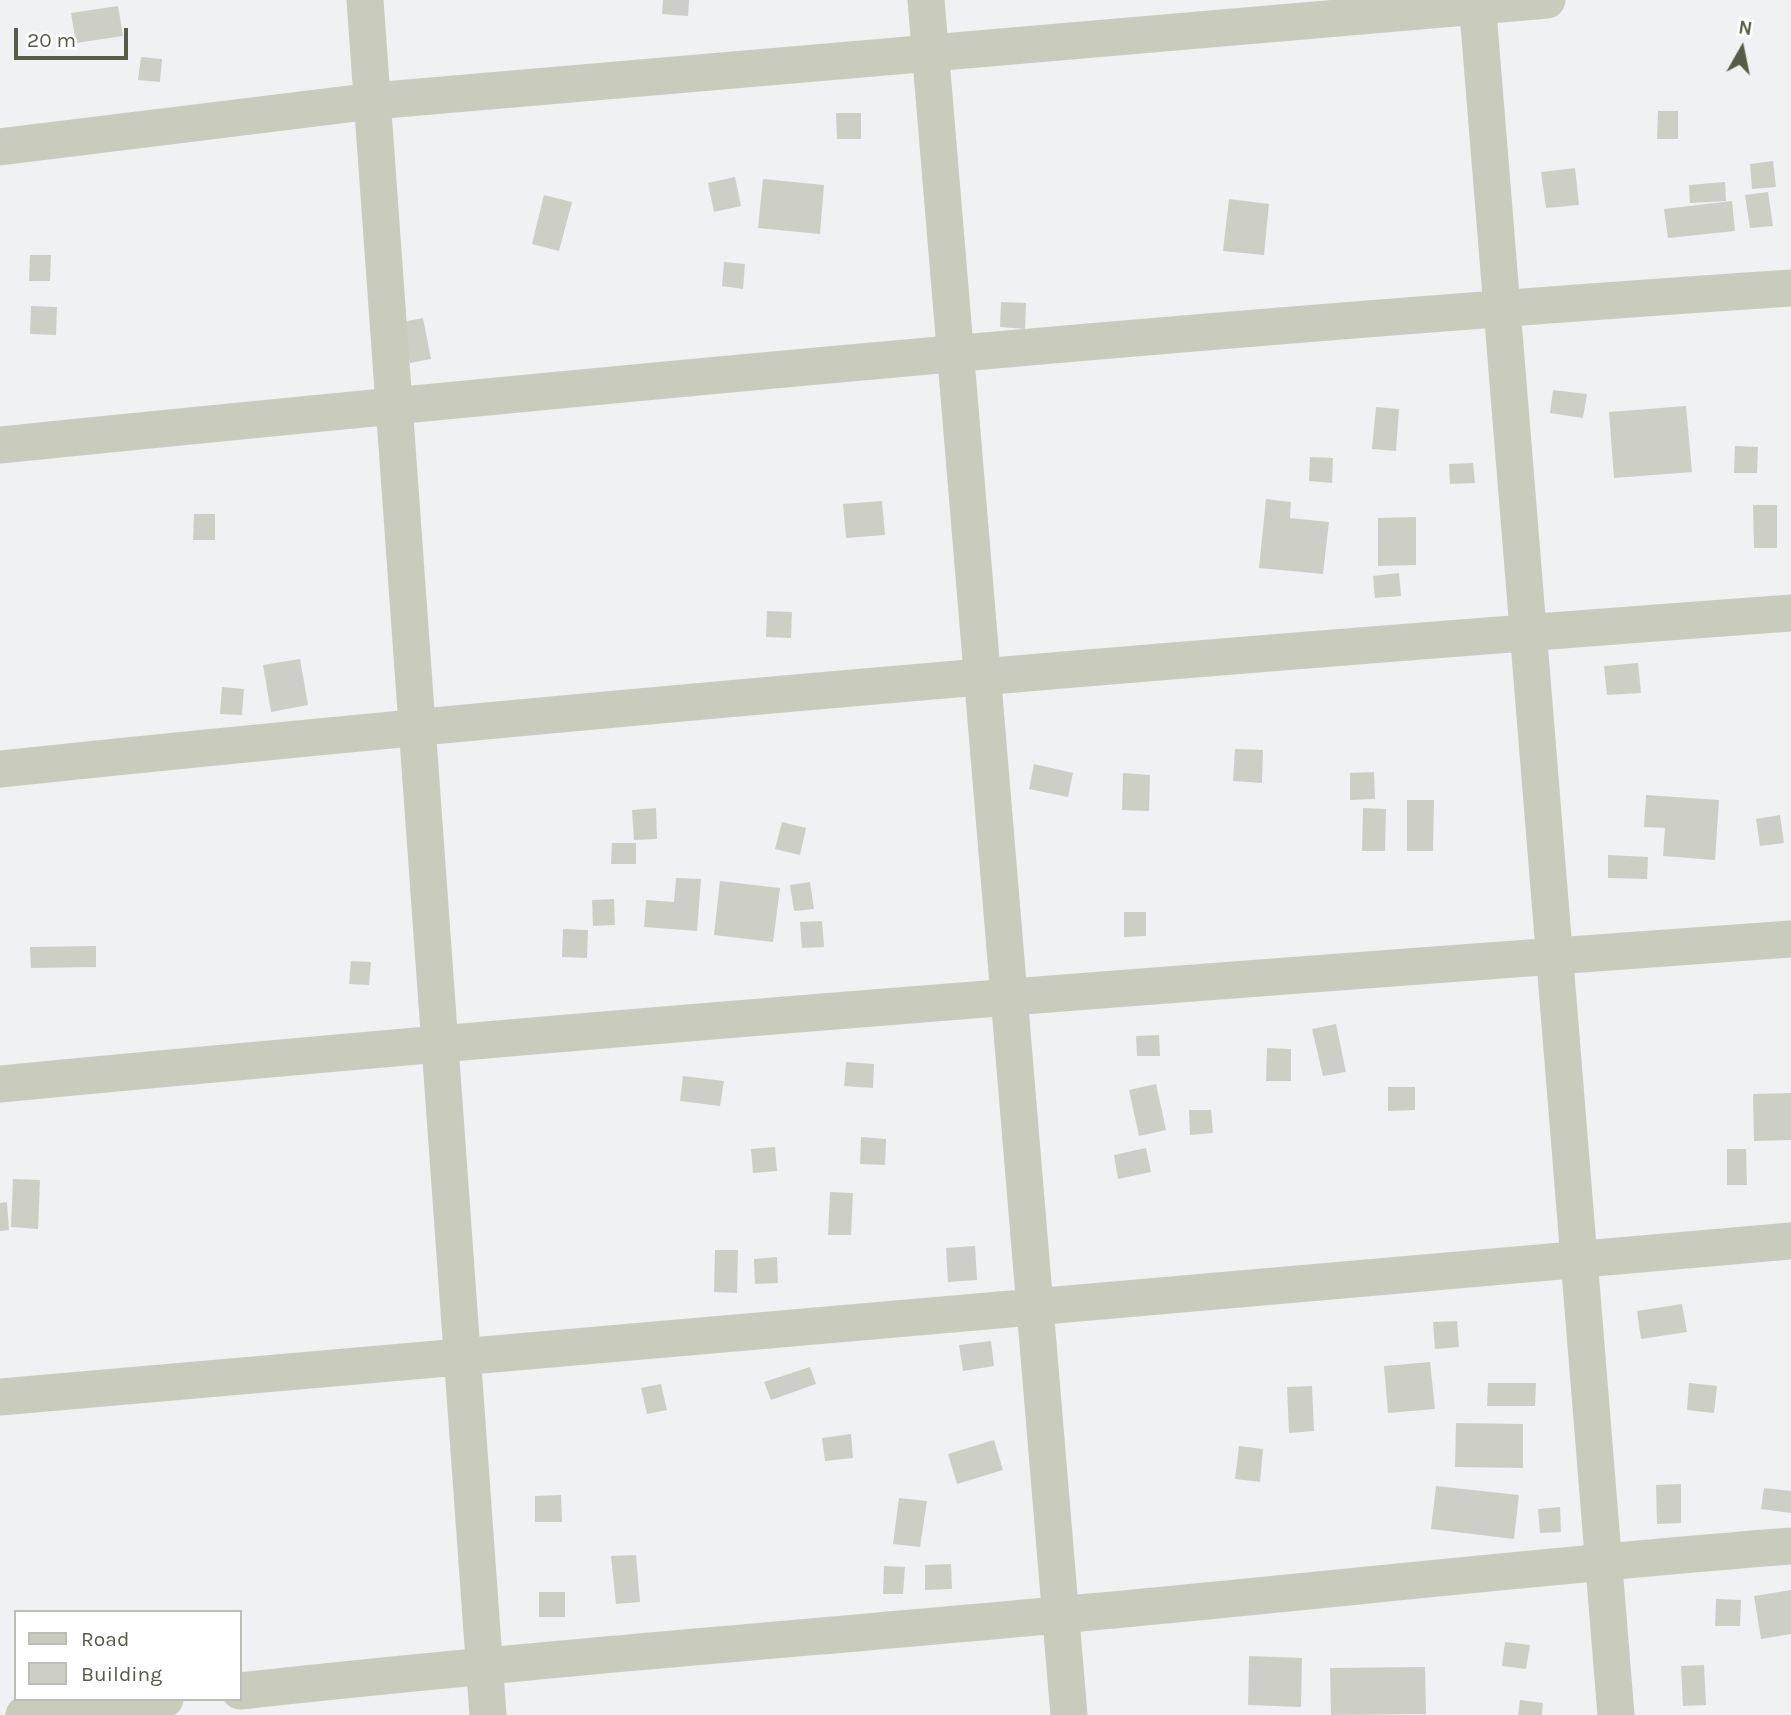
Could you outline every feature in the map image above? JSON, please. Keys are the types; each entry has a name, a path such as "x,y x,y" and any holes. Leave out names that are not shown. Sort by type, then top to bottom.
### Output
{"street":[{"path":"365,0 488,1715"},
{"path":"926,0 1069,1715"},
{"path":"0,147 373,101 1477,2 1547,0"},
{"path":"1477,2 1616,1715"},
{"path":"0,444 956,352 1502,308 1791,288"},
{"path":"0,769 417,725 983,676 1791,612"},
{"path":"0,1084 440,1042 1009,996 1791,939"},
{"path":"0,1397 1791,1241"},
{"path":"242,1691 485,1664 1061,1615 1604,1561 1791,1546"},
{"path":"24,1715 147,1701"}],"building":[{"path":"663,0 689,0 688,16 662,14"},
{"path":"118,6 123,36 76,43 71,13"},
{"path":"141,57 162,59 160,82 138,80"},
{"path":"1658,111 1678,111 1678,139 1657,139"},
{"path":"836,113 861,113 861,139 837,139"},
{"path":"1773,161 1776,187 1752,189 1750,164"},
{"path":"1575,168 1579,205 1546,208 1541,172"},
{"path":"735,177 741,206 714,212 708,183"},
{"path":"763,179 824,185 820,234 758,228"},
{"path":"1725,182 1726,201 1690,203 1689,185"},
{"path":"1768,192 1773,226 1750,228 1745,195"},
{"path":"544,195 572,202 559,251 532,244"},
{"path":"1229,199 1269,204 1264,255 1223,251"},
{"path":"1732,201 1735,231 1668,238 1664,209"},
{"path":"30,255 51,255 50,281 29,281"},
{"path":"724,262 745,264 743,289 722,286"},
{"path":"1001,302 1026,303 1025,329 1000,327"},
{"path":"31,306 57,307 56,335 30,334"},
{"path":"423,318 431,359 410,363 402,322"},
{"path":"1553,390 1587,394 1583,418 1550,413"},
{"path":"1686,406 1692,472 1614,478 1609,412"},
{"path":"1376,407 1399,409 1396,451 1372,449"},
{"path":"1735,446 1758,447 1757,473 1734,473"},
{"path":"1310,457 1333,458 1332,483 1309,481"},
{"path":"1473,463 1475,483 1450,484 1449,464"},
{"path":"1266,499 1291,502 1290,518 1329,522 1323,574 1259,568"},
{"path":"882,501 885,535 846,538 843,504"},
{"path":"1753,505 1777,505 1777,548 1754,548"},
{"path":"194,514 215,514 215,540 193,540"},
{"path":"1416,517 1416,565 1378,566 1378,518"},
{"path":"1399,573 1401,596 1375,598 1373,576"},
{"path":"767,611 792,612 791,638 766,637"},
{"path":"300,659 308,705 271,712 263,665"},
{"path":"1638,663 1641,693 1607,695 1604,666"},
{"path":"222,687 244,689 242,715 220,714"},
{"path":"1235,749 1263,750 1262,783 1233,781"},
{"path":"1034,764 1073,773 1068,797 1029,789"},
{"path":"1374,772 1375,799 1350,800 1350,773"},
{"path":"1123,773 1150,775 1149,811 1122,810"},
{"path":"1646,795 1719,800 1715,860 1663,856 1665,828 1644,827"},
{"path":"1407,800 1434,800 1433,851 1407,851"},
{"path":"656,808 657,839 634,840 632,810"},
{"path":"1363,808 1386,809 1385,851 1362,851"},
{"path":"1780,815 1784,843 1760,846 1756,819"},
{"path":"782,822 806,828 800,855 775,849"},
{"path":"612,843 636,843 636,864 611,864"},
{"path":"1608,855 1648,857 1647,879 1608,878"},
{"path":"676,878 701,879 697,931 644,927 646,900 674,902"},
{"path":"720,881 780,888 773,942 714,935"},
{"path":"810,882 814,909 794,911 790,885"},
{"path":"614,899 615,925 593,926 592,900"},
{"path":"1124,912 1146,912 1146,936 1124,937"},
{"path":"822,921 824,947 802,948 800,922"},
{"path":"563,929 588,930 587,958 562,957"},
{"path":"96,946 96,967 31,968 30,947"},
{"path":"351,961 371,962 369,985 349,984"},
{"path":"1336,1024 1346,1072 1323,1076 1312,1029"},
{"path":"1159,1035 1160,1056 1137,1056 1136,1036"},
{"path":"1267,1048 1291,1049 1291,1081 1266,1081"},
{"path":"846,1062 874,1064 873,1088 844,1086"},
{"path":"683,1076 724,1081 720,1106 680,1101"},
{"path":"1156,1084 1166,1130 1139,1136 1129,1090"},
{"path":"1388,1087 1415,1087 1415,1110 1388,1111"},
{"path":"1791,1093 1791,1140 1754,1141 1753,1094"},
{"path":"1189,1110 1211,1110 1213,1133 1190,1135"},
{"path":"861,1137 886,1139 885,1165 860,1164"},
{"path":"775,1147 777,1171 753,1173 751,1149"},
{"path":"1146,1148 1151,1172 1118,1179 1114,1155"},
{"path":"1727,1149 1746,1149 1747,1185 1727,1185"},
{"path":"13,1179 40,1180 38,1229 11,1227"},
{"path":"830,1192 853,1193 851,1235 828,1235"},
{"path":"7,1202 9,1230 0,1231 0,1203"},
{"path":"975,1246 977,1280 948,1282 946,1248"},
{"path":"715,1250 738,1250 737,1293 714,1292"},
{"path":"777,1257 778,1283 755,1284 754,1259"},
{"path":"1682,1304 1687,1332 1641,1339 1637,1311"},
{"path":"1457,1321 1459,1347 1435,1349 1433,1322"},
{"path":"991,1341 994,1366 963,1371 959,1345"},
{"path":"1430,1362 1435,1409 1388,1413 1384,1366"},
{"path":"810,1367 816,1384 771,1400 764,1382"},
{"path":"1488,1383 1536,1383 1535,1406 1487,1406"},
{"path":"1689,1383 1717,1386 1714,1413 1687,1410"},
{"path":"661,1384 667,1410 647,1414 641,1388"},
{"path":"1312,1386 1314,1431 1289,1433 1287,1387"},
{"path":"1456,1423 1523,1424 1523,1468 1455,1467"},
{"path":"851,1434 853,1458 825,1461 822,1438"},
{"path":"994,1440 1003,1470 957,1484 948,1454"},
{"path":"1239,1446 1263,1449 1260,1482 1235,1479"},
{"path":"1681,1484 1681,1523 1657,1524 1656,1485"},
{"path":"1436,1486 1519,1495 1514,1539 1431,1529"},
{"path":"1764,1488 1791,1491 1791,1513 1761,1509"},
{"path":"561,1495 562,1522 535,1522 535,1496"},
{"path":"899,1498 927,1501 920,1547 893,1544"},
{"path":"1560,1507 1561,1532 1540,1533 1538,1509"},
{"path":"636,1555 640,1602 616,1604 611,1556"},
{"path":"951,1564 952,1589 925,1590 925,1565"},
{"path":"884,1566 905,1567 903,1594 883,1594"},
{"path":"1791,1590 1791,1634 1761,1639 1754,1596"},
{"path":"539,1592 565,1592 565,1617 539,1617"},
{"path":"1716,1599 1741,1600 1740,1626 1715,1626"},
{"path":"1505,1642 1530,1645 1526,1669 1502,1666"},
{"path":"1249,1656 1302,1658 1301,1707 1248,1705"},
{"path":"1704,1665 1706,1705 1683,1706 1681,1666"},
{"path":"1425,1667 1426,1714 1331,1715 1330,1668"},
{"path":"1520,1700 1543,1703 1542,1715 1518,1715"}]}
